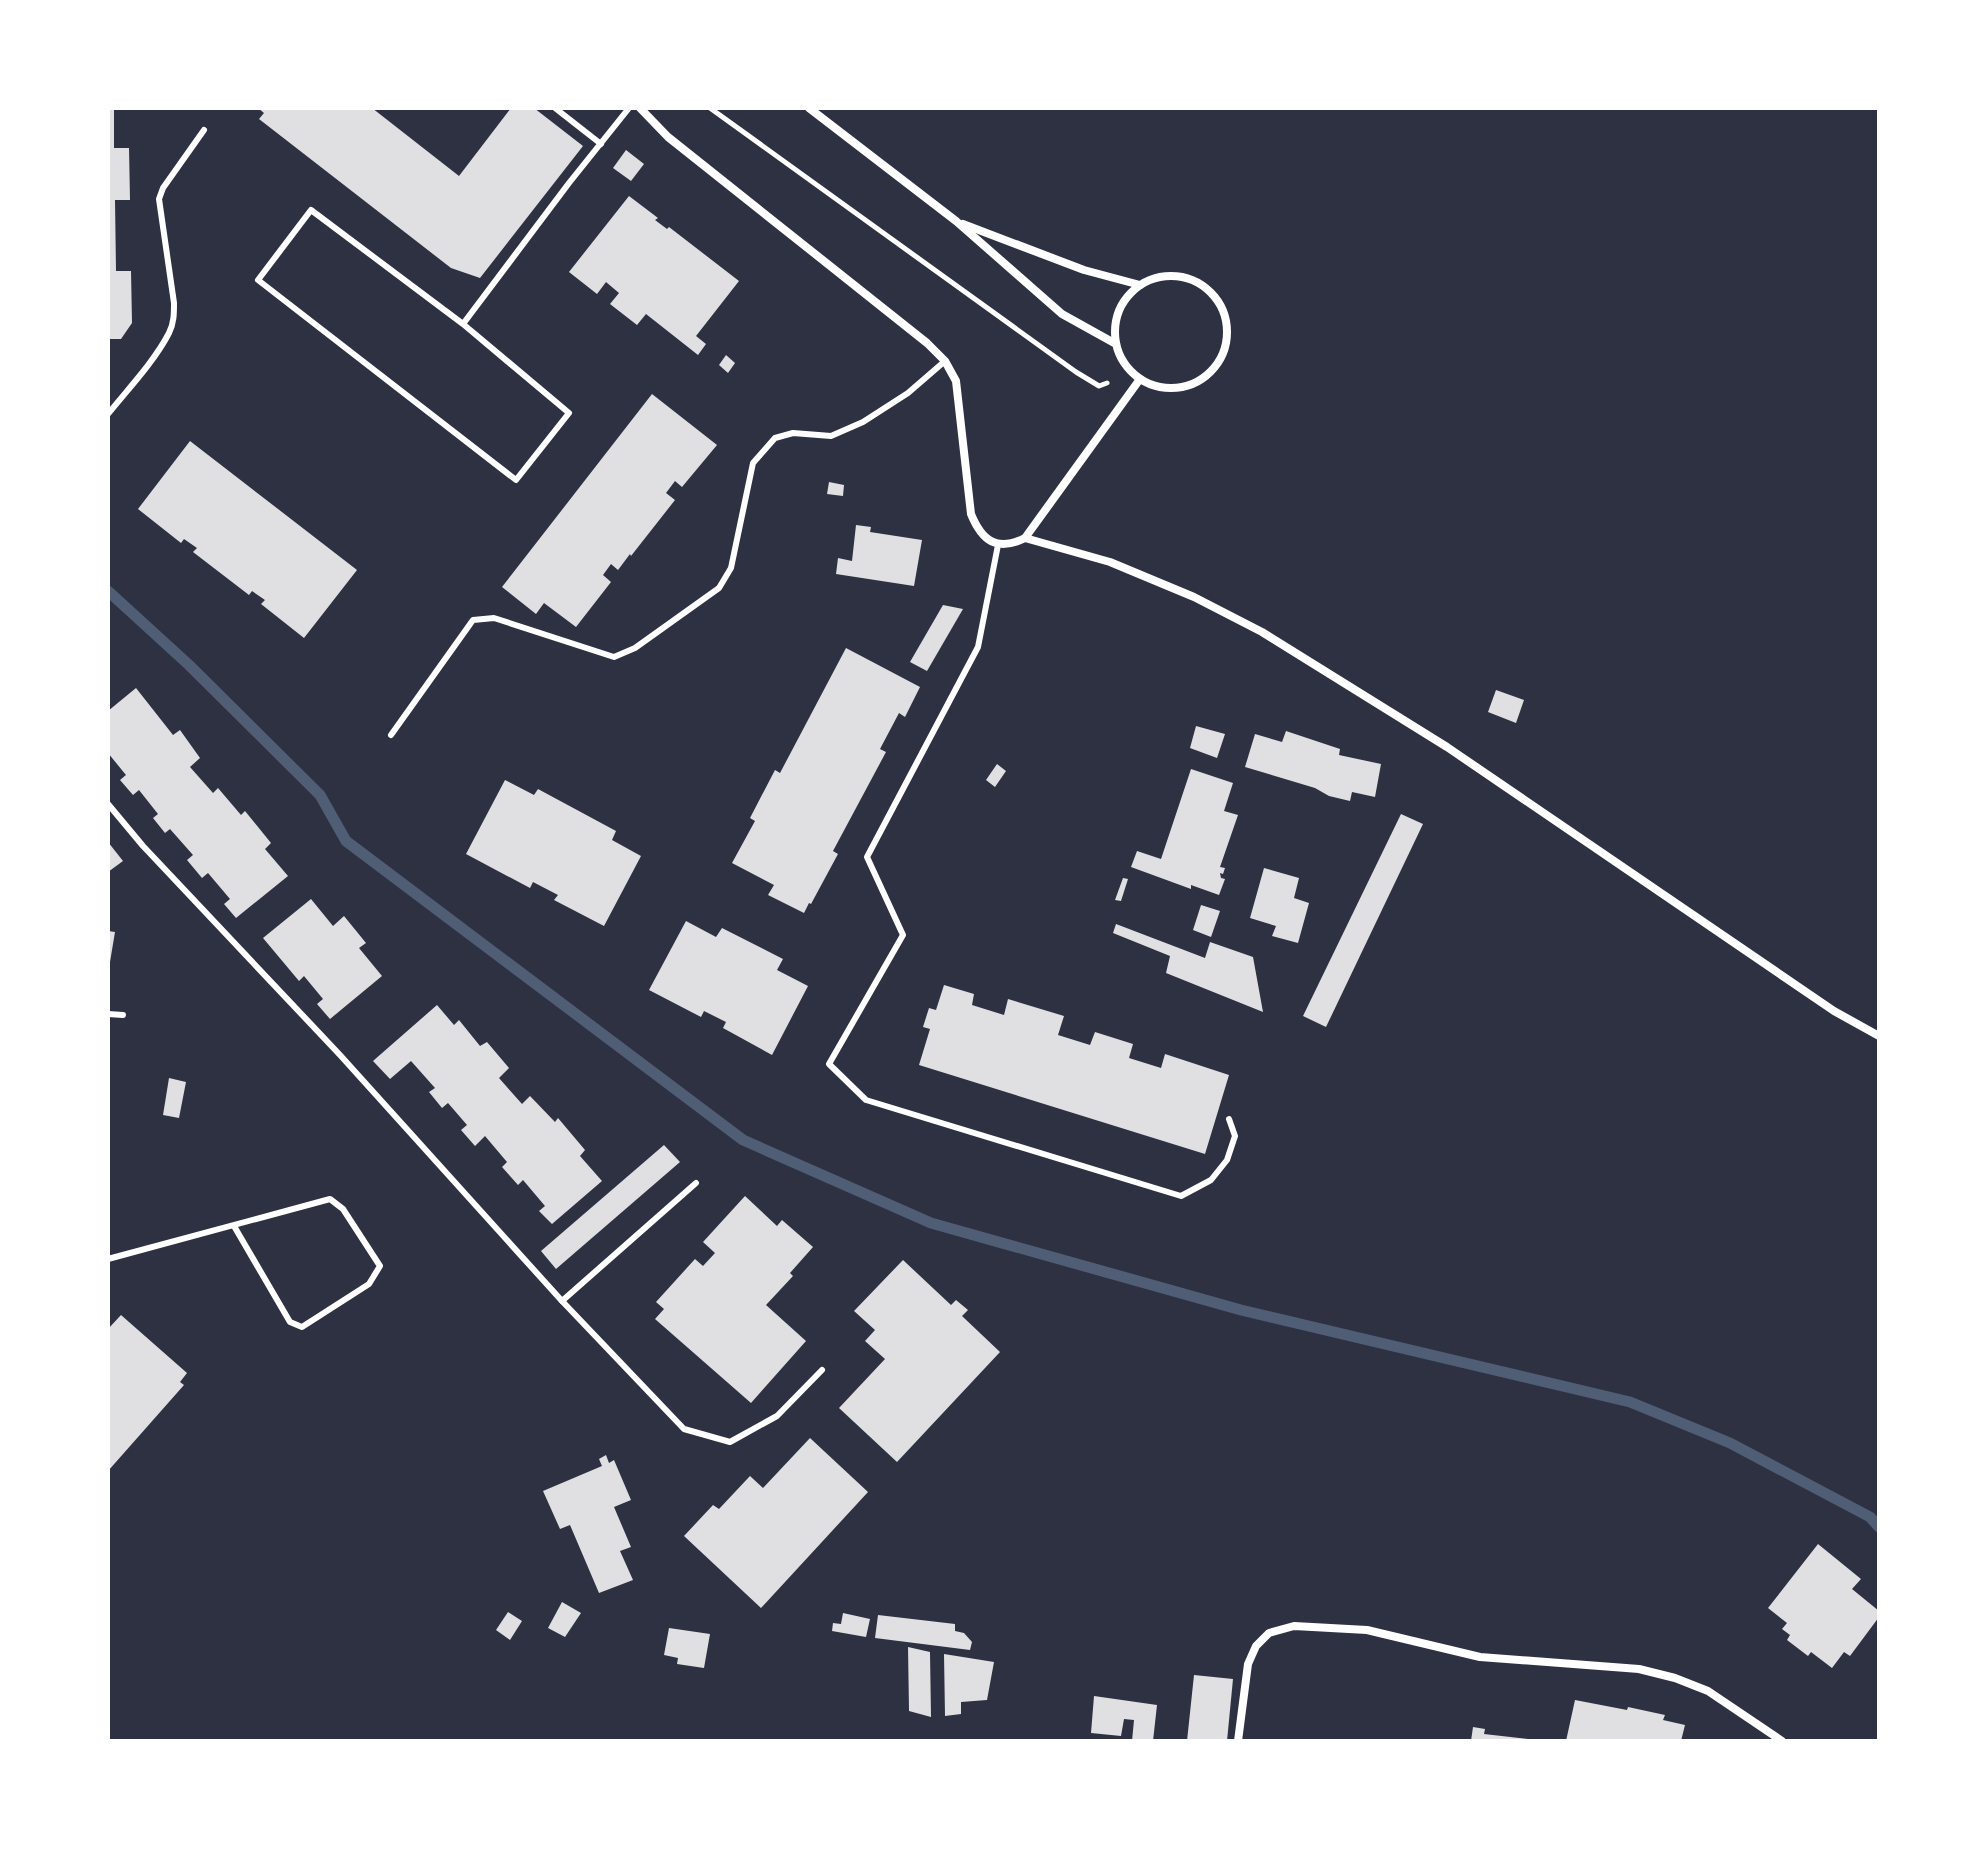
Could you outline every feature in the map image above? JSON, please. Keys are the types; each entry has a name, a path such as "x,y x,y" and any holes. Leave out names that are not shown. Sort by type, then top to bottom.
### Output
{"street":[{"path":"640,108 668,137 927,343 945,361 956,381 971,514 984,537 998,545 1014,544 1025,538 1140,379"},
{"path":"809,108 956,221 1062,314 1116,344"},
{"path":"956,221 1084,270 1140,285"},
{"path":"1171,276 1200,284 1215,297 1226,323 1225,343 1218,361 1208,374 1191,384 1173,388 1157,386 1131,373 1123,363 1116,344 1117,316 1126,298 1151,279 1171,276"},
{"path":"1025,538 1110,562 1194,597 1262,632 1447,747 1834,1011 1879,1036"},
{"path":"1238,1741 1248,1664 1256,1646 1269,1633 1294,1626 1367,1630 1480,1657 1639,1669 1708,1691 1782,1741"}],"lane":[{"path":"555,108 601,144"},
{"path":"463,324 629,108"},
{"path":"108,414 170,332 174,303 159,199 163,188 204,130"},
{"path":"311,210 463,324 569,413 516,480 258,280 311,210"},
{"path":"391,735 473,620 494,618 614,657 635,648 719,588 731,568 753,463 775,438 793,433 831,436 863,422 908,393 945,361"},
{"path":"998,545 978,647 867,857 903,935 829,1064 866,1100 1181,1196 1211,1180 1227,1160 1235,1136 1229,1119"},
{"path":"108,804 143,846 340,1055 562,1301 684,1429 730,1442 777,1416 822,1370"},
{"path":"108,1014 123,1015"},
{"path":"562,1301 696,1183"},
{"path":"108,1259 330,1199 343,1209 380,1266 369,1284 302,1327 290,1322 234,1226"}],"path":[{"path":"710,108 1076,372 1099,386 1131,373"}],"building":[{"path":"108,108 114,108 114,148 129,148 130,200 115,200 116,271 131,271 132,323 121,339 108,339"},
{"path":"258,108 372,108 459,176 511,108 534,108 583,146 480,278 451,268 259,119 264,113"},
{"path":"626,150 644,164 631,181 613,168"},
{"path":"629,196 658,218 655,220 667,229 669,227 739,281 696,336 706,344 698,355 646,314 637,325 610,304 619,293 606,282 597,294 569,272"},
{"path":"726,355 735,363 728,373 719,365"},
{"path":"652,394 717,445 682,487 675,481 666,493 675,500 618,570 611,564 603,575 611,582 576,627 544,603 536,614 502,587"},
{"path":"190,441 357,570 304,638 261,604 265,600 252,591 249,595 193,552 197,548 184,539 181,543 138,509"},
{"path":"829,482 844,485 843,496 827,494"},
{"path":"856,525 871,527 870,532 922,540 914,586 836,574 838,558 852,561"},
{"path":"943,605 963,609 927,671 910,662"},
{"path":"846,648 920,687 905,717 899,713 880,749 886,752 833,851 838,854 804,913 768,895 774,885 732,863 755,821 750,818 775,770 780,773"},
{"path":"136,688 173,735 180,730 200,758 190,767 213,793 218,788 241,815 245,811 271,843 265,849 288,876 236,918 224,904 230,899 208,873 202,878 187,860 193,855 170,829 165,833 153,818 158,814 139,790 133,795 120,780 126,775 108,753 108,711"},
{"path":"1496,690 1524,700 1516,723 1488,712"},
{"path":"1196,726 1225,734 1217,758 1190,748"},
{"path":"1286,731 1340,749 1339,755 1381,764 1375,797 1352,792 1350,801 1245,767 1255,734 1282,742"},
{"path":"997,764 1006,771 995,787 986,780"},
{"path":"1191,769 1233,783 1224,811 1238,815 1220,867 1225,868 1223,874 1220,873 1221,878 1225,879 1219,895 1191,885 1191,889 1131,867 1137,851 1161,859"},
{"path":"505,780 534,795 538,789 616,831 612,840 641,856 604,926 554,900 558,895 533,882 530,888 466,854"},
{"path":"1401,814 1423,824 1326,1027 1303,1016"},
{"path":"108,842 123,861 108,872"},
{"path":"1264,868 1299,878 1294,898 1309,903 1298,943 1272,936 1276,926 1250,918"},
{"path":"1123,878 1128,879 1121,901 1115,900"},
{"path":"311,899 333,926 344,916 366,943 359,948 382,976 330,1019 317,1004 323,999 304,976 299,981 263,938"},
{"path":"1201,905 1220,911 1211,937 1193,930"},
{"path":"686,921 716,937 722,928 783,959 777,970 808,986 772,1055 723,1028 726,1022 704,1011 701,1017 649,990"},
{"path":"1116,924 1205,958 1210,942 1253,957 1263,1012 1166,973 1170,956 1113,933"},
{"path":"108,931 115,932 110,962 108,962"},
{"path":"944,985 974,994 972,1005 1004,1015 1008,999 1064,1016 1058,1035 1090,1045 1095,1032 1133,1044 1129,1058 1161,1068 1165,1054 1229,1075 1205,1154 919,1065 930,1029 923,1027 929,1008 936,1010"},
{"path":"437,1005 454,1025 459,1020 480,1046 487,1042 509,1068 499,1078 522,1104 530,1096 555,1122 558,1118 585,1150 580,1156 602,1181 552,1224 539,1211 545,1206 523,1180 518,1185 502,1167 507,1162 485,1136 475,1146 461,1130 467,1125 448,1103 442,1108 429,1092 435,1088 411,1061 390,1079 373,1061"},
{"path":"169,1078 186,1082 179,1118 163,1115"},
{"path":"664,1145 680,1162 556,1269 541,1251"},
{"path":"745,1196 777,1226 782,1220 813,1247 790,1273 793,1276 766,1305 806,1341 751,1403 655,1319 664,1309 656,1302 695,1259 703,1266 715,1253 703,1242"},
{"path":"903,1260 951,1305 956,1300 968,1310 962,1316 1000,1352 897,1462 839,1408 885,1359 865,1341 875,1330 854,1311"},
{"path":"121,1315 187,1373 180,1382 184,1385 108,1471 108,1329"},
{"path":"810,1438 868,1492 761,1608 684,1536 713,1505 719,1509 750,1476 763,1488"},
{"path":"606,1455 609,1463 614,1460 631,1500 614,1507 631,1547 620,1551 633,1580 599,1593 570,1525 560,1529 543,1491 602,1466 599,1459"},
{"path":"1818,1544 1861,1579 1852,1589 1879,1611 1879,1617 1850,1656 1844,1652 1832,1668 1811,1652 1808,1656 1787,1640 1790,1635 1782,1629 1787,1623 1768,1608"},
{"path":"562,1602 581,1613 565,1637 548,1628"},
{"path":"508,1612 522,1621 510,1640 496,1630"},
{"path":"843,1613 870,1619 866,1637 832,1631 833,1623 841,1624"},
{"path":"878,1615 955,1624 955,1631 964,1633 972,1642 970,1650 875,1638"},
{"path":"669,1628 710,1634 704,1668 677,1664 678,1658 664,1655"},
{"path":"908,1647 930,1652 931,1717 909,1711"},
{"path":"944,1654 994,1662 987,1700 961,1702 961,1714 945,1716"},
{"path":"1194,1675 1233,1679 1227,1741 1187,1741"},
{"path":"1094,1696 1157,1705 1153,1741 1132,1741 1134,1720 1124,1719 1121,1736 1091,1733"},
{"path":"1575,1700 1665,1715 1663,1720 1685,1725 1681,1741 1566,1741"},
{"path":"1473,1727 1485,1729 1484,1734 1528,1741 1471,1741"}],"waterway":[{"path":"108,591 189,665 320,795 346,841 743,1140 931,1223 1241,1310 1630,1402 1730,1443 1870,1517 1879,1527"}]}
